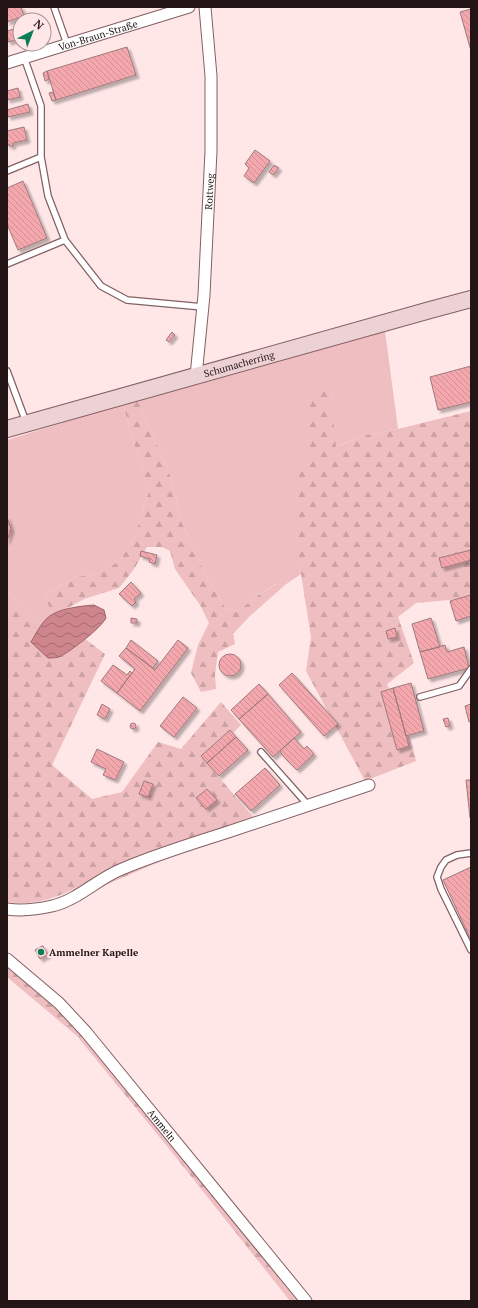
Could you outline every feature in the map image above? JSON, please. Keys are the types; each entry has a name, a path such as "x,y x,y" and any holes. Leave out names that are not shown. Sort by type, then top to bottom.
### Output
{"main road":[{"name":"Schumacherring","path":"7,429 471,299"}],"street":[{"name":"Von-Braun-Straße","path":"7,63 189,7"},
{"name":"Rottweg","path":"196,376 203,307 211,151 211,76 205,7"},
{"path":"7,908 19,909 52,906 66,901 84,891 102,878 122,869 189,844 369,785"},
{"name":"Ammeln","path":"7,960 59,1002 86,1032 306,1301"}],"lane":[{"path":"54,7 67,44"},
{"path":"24,57 40,106 41,157 48,196 65,240 101,286 127,300 203,307"},
{"path":"7,171 41,157"},
{"path":"7,264 65,240"},
{"path":"7,371 26,424"},
{"path":"420,697 459,686 471,669"},
{"path":"261,752 308,805"},
{"path":"471,853 458,855 446,860 440,867 437,877 441,890 471,950"}],"green space":[{"path":"385,331 398,429 366,435 335,447 331,391 310,458 294,559 301,574 285,585 275,584 236,612 226,609 201,566 180,518 172,480 138,401 302,352"},
{"path":"331,391 336,447 366,435 398,429 471,411 471,598 416,603 398,617 414,663 387,684 411,741 416,761 365,781 306,671 311,637 301,574 294,559 294,464 310,458 310,394"},
{"path":"138,401 172,480 180,518 201,566 226,609 236,612 276,584 285,585 250,616 233,634 235,644 218,652 215,675 216,689 201,692 191,673 198,645 209,623 200,605 175,569 170,551 162,547 147,547 134,569 119,588 84,599 64,610 52,614 44,595 76,577 96,574 118,562 134,539 149,491 123,404"},
{"path":"123,404 149,491 134,539 118,562 96,574 76,577 44,595 52,614 42,624 7,591 7,541 11,529 7,517 7,440"},
{"path":"7,591 42,624 31,642 59,657 85,639 105,654 52,765 92,799 122,792 158,742 181,749 221,702 241,725 205,761 261,826 182,852 103,886 90,880 70,891 40,901 19,903 7,902"},
{"path":"7,964 84,1033 304,1301 290,1301 171,1151 77,1036 7,977"}],"water":[{"path":"94,605 104,610 106,618 103,623 61,656 56,658 48,658 31,642 43,622 49,616 67,609"}],"building":[{"path":"7,7 21,7 23,12 12,12 12,20 7,22"},
{"path":"471,9 471,51 460,12"},
{"path":"12,29 12,41 8,42 7,31"},
{"path":"127,47 136,75 56,100 47,71"},
{"path":"47,71 49,79 45,81 43,73"},
{"path":"18,88 20,97 7,100 7,91"},
{"path":"53,92 56,100 52,101 49,93"},
{"path":"28,104 30,112 8,117 7,110"},
{"path":"24,127 27,140 13,143 13,146 9,146 9,144 7,145 7,131"},
{"path":"255,150 270,161 254,183 244,176 249,168 245,164"},
{"path":"274,165 279,168 273,175 269,172"},
{"path":"23,181 47,238 18,250 7,224 7,188"},
{"path":"172,332 175,335 169,342 166,340"},
{"path":"471,366 471,402 438,410 430,377"},
{"path":"7,517 11,529 7,541"},
{"path":"471,550 471,560 442,568 439,558"},
{"path":"141,551 157,555 155,564 149,562 150,559 140,556"},
{"path":"131,582 141,593 134,599 136,602 132,606 119,594"},
{"path":"471,595 471,616 456,621 450,601"},
{"path":"131,618 137,619 137,623 131,623"},
{"path":"431,618 440,647 420,652 412,624"},
{"path":"395,628 397,637 388,639 386,631"},
{"path":"131,640 158,661 153,668 126,648"},
{"path":"178,640 188,648 140,711 117,693 135,669 119,656 126,648 155,670"},
{"path":"445,645 447,652 464,647 469,668 428,679 420,652"},
{"path":"230,654 238,657 241,665 238,673 230,676 222,673 219,665 222,657"},
{"path":"113,665 127,675 130,671 132,673 117,693 101,681"},
{"path":"292,673 338,724 324,736 279,685"},
{"path":"411,683 424,731 406,736 393,688"},
{"path":"259,684 268,694 239,719 231,710"},
{"path":"393,688 409,746 397,750 381,692"},
{"path":"268,694 301,732 273,757 239,719"},
{"path":"183,697 197,708 174,737 160,726"},
{"path":"102,704 110,709 105,719 97,715"},
{"path":"471,704 471,721 469,722 465,706"},
{"path":"448,718 450,726 446,727 443,719"},
{"path":"133,723 136,726 133,729 130,726"},
{"path":"230,730 236,737 207,763 201,756"},
{"path":"236,737 248,750 219,776 207,763"},
{"path":"294,738 304,749 307,746 314,754 297,770 280,751"},
{"path":"97,749 124,762 115,780 103,775 106,769 91,762"},
{"path":"265,768 280,785 251,811 235,794"},
{"path":"466,780 471,780 471,818 470,818"},
{"path":"144,781 153,784 148,797 139,794"},
{"path":"207,789 217,800 206,809 196,798"},
{"path":"471,867 471,940 443,880"},
{"name":"Ammelner Kapelle","path":"42,946 48,955 40,959 35,950"}],"place":[{"name":"Ammelner Kapelle","path":"41,952"}]}
